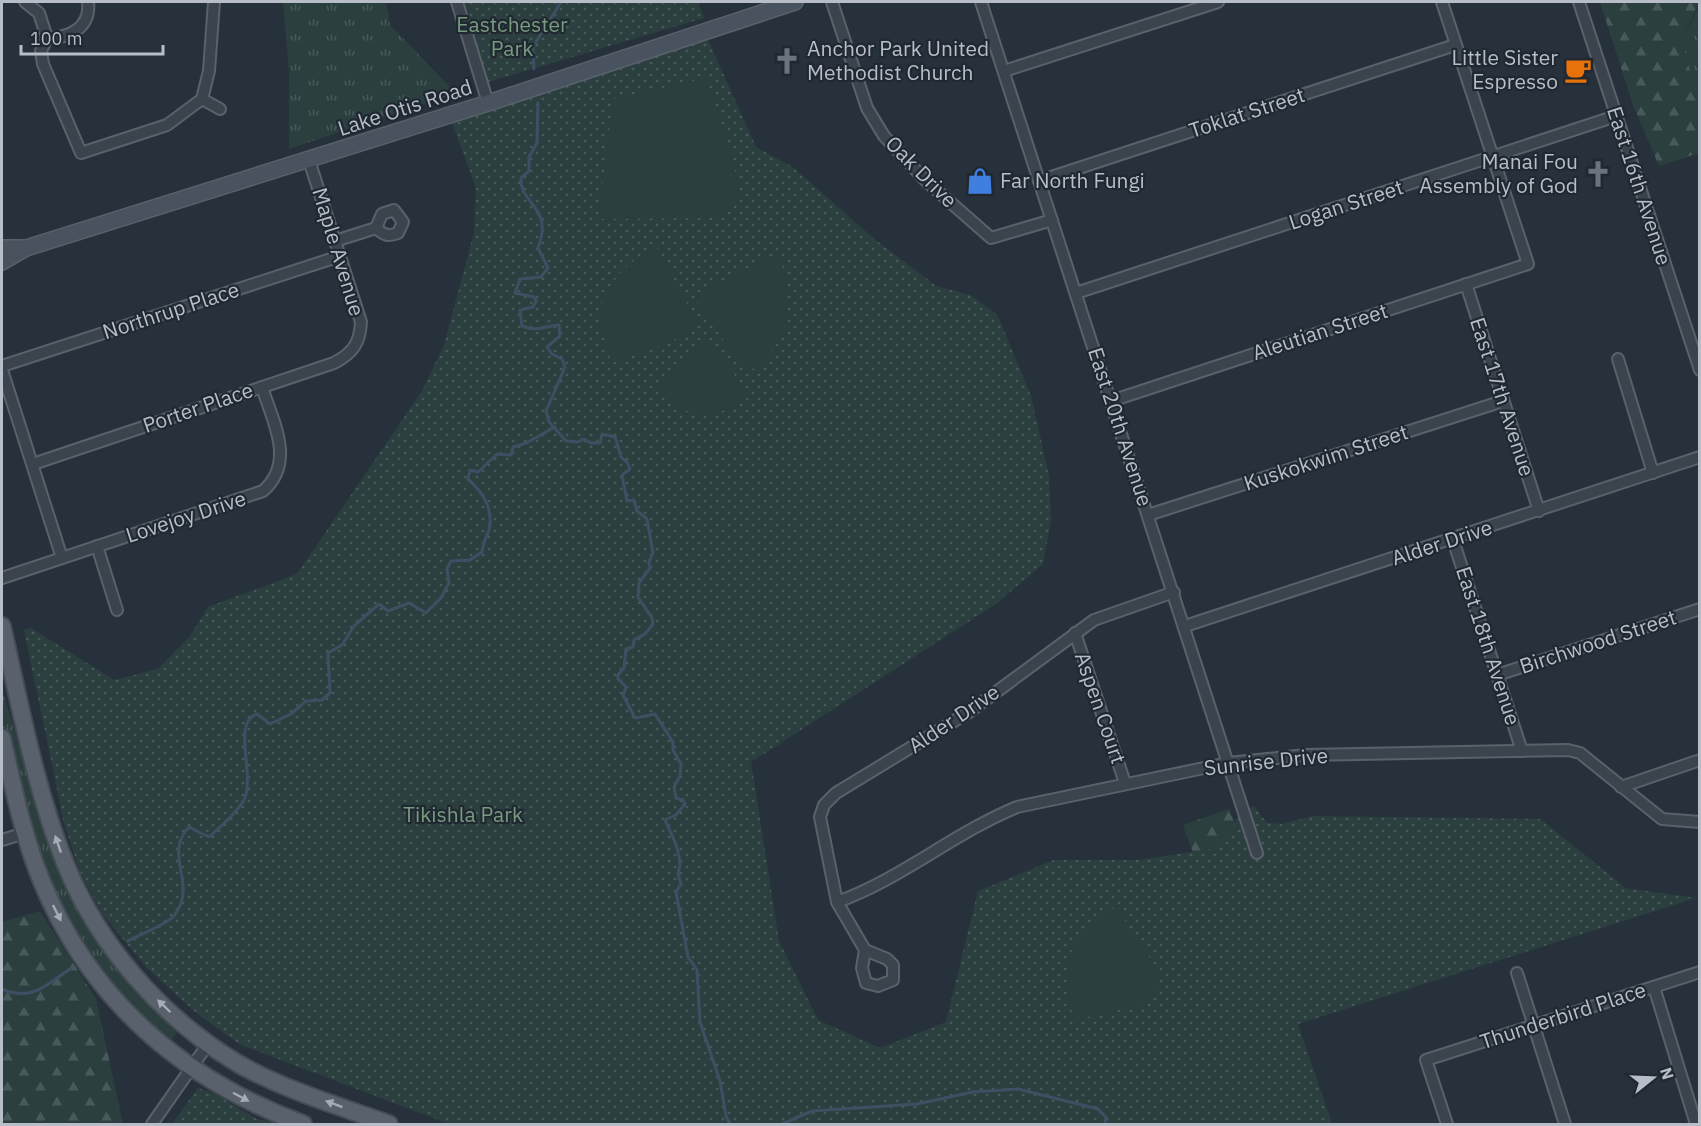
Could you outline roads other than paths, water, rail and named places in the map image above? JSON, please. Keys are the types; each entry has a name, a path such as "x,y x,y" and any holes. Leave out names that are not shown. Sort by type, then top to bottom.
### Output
{"main road":[{"name":"Lake Otis Road","path":"2,262 26,248 488,104 795,2"},
{"name":"Lake Otis Road","path":"2,248 26,248"},
{"path":"2,626 54,831 81,898 125,965 177,1019 208,1044 238,1063 267,1078 389,1125"},
{"path":"2,738 25,833 42,882 59,918 100,983 146,1033 191,1067 255,1104 303,1125"}],"street":[{"path":"25,2 39,13 47,38 41,51 43,64 81,153 167,125 202,99 209,71 214,2"},
{"path":"47,38 72,35 87,17 88,2"},
{"path":"457,2 488,104"},
{"name":"Oak Drive","path":"832,2 867,108 904,159 991,238 1052,220"},
{"name":"East 20th Avenue","path":"981,2 1257,853"},
{"path":"1004,71 1218,2"},
{"path":"1442,2 1492,157"},
{"name":"East 16th Avenue","path":"1579,2 1700,370"},
{"name":"Toklat Street","path":"1039,181 1455,45"},
{"path":"202,99 220,109"},
{"name":"Logan Street","path":"1076,293 1616,116"},
{"name":"Aleutian Street","path":"1111,401 1528,264 1492,157"},
{"name":"Maple Avenue","path":"309,160 361,322 358,344"},
{"path":"335,242 376,228"},
{"name":"Northrup Place","path":"2,368 339,256"},
{"name":"East 17th Avenue","path":"1466,284 1539,511"},
{"name":"Porter Place","path":"33,464 334,363 347,356 358,344"},
{"path":"1618,359 1653,473"},
{"path":"2,368 62,558"},
{"name":"Lovejoy Drive","path":"2,578 263,491 271,483 281,461 281,446 262,387"},
{"name":"Kuskokwim Street","path":"1148,515 1503,401"},
{"name":"Alder Drive","path":"1185,626 1700,458"},
{"name":"East 18th Avenue","path":"1453,540 1522,751"},
{"path":"97,546 117,610"},
{"name":"Alder Drive","path":"865,950 837,902 820,817 824,805 836,793 969,712 1094,620 1174,592"},
{"name":"Birchwood Street","path":"1497,675 1700,609"},
{"name":"Aspen Court","path":"1075,633 1125,783"},
{"name":"Sunrise Drive","path":"837,902 860,894 985,820 1017,807 1228,763 1306,755 1568,750 1580,753 1662,819 1700,822"},
{"path":"1621,787 1700,760"},
{"path":"2,840 25,833"},
{"name":"Thunderbird Place","path":"1447,1125 1426,1060 1700,972"},
{"path":"1517,973 1565,1125"},
{"path":"1654,987 1696,1125"},
{"path":"152,1125 208,1044"}],"waterway":[{"path":"534,69 533,47 561,2"},
{"path":"538,103 537,143 529,157 529,171 521,178 525,194 535,207 542,223 538,248 548,268 541,277 520,279 515,293 534,297 536,301 533,307 520,310 522,326 536,329 559,325 560,336 547,347 552,354 562,359 565,367 546,411 549,422 566,441 578,442 584,439 591,443 600,443 602,434 615,437 621,457 630,469 622,475 627,501 634,500 637,511 647,519 653,553 649,562 650,568 639,583 638,597 652,618 653,624 645,634 634,640 633,647 626,649 624,668 618,675 618,679 626,687 623,695 635,718 655,714 673,742 673,750 681,764 680,776 674,787 676,798 683,800 685,804 676,815 665,820 680,860 678,873 681,884 676,892 688,957 697,970 700,1022 720,1081 726,1116 730,1124"},
{"path":"128,941 170,919 181,904 183,881 179,848 189,827 209,837 244,800 247,790 245,738 249,719 257,714 270,724 291,714 306,701 322,700 330,693 328,653 342,645 354,626 379,604 388,611 409,603 426,613 441,598 449,583 447,569 451,561 470,560 482,552 489,530 489,509 483,496 468,479 470,470 478,472 497,454 511,455 513,447 526,443 555,427"},
{"path":"2,989 13,993 31,993 47,986 71,968"},
{"path":"782,1124 812,1111 917,1104 973,1092 1018,1089 1098,1109 1106,1117 1105,1124"}],"place":[{"name":"Anchor Park United Methodist Church","path":"787,61"},
{"name":"Little Sister Espresso","path":"1578,70"},
{"name":"Manai Fou Assembly of God","path":"1598,174"},
{"name":"Far North Fungi","path":"980,181"}],"park label":[{"name":"Eastchester Park","path":"512,37"},
{"name":"Tikishla Park","path":"463,815"}]}
